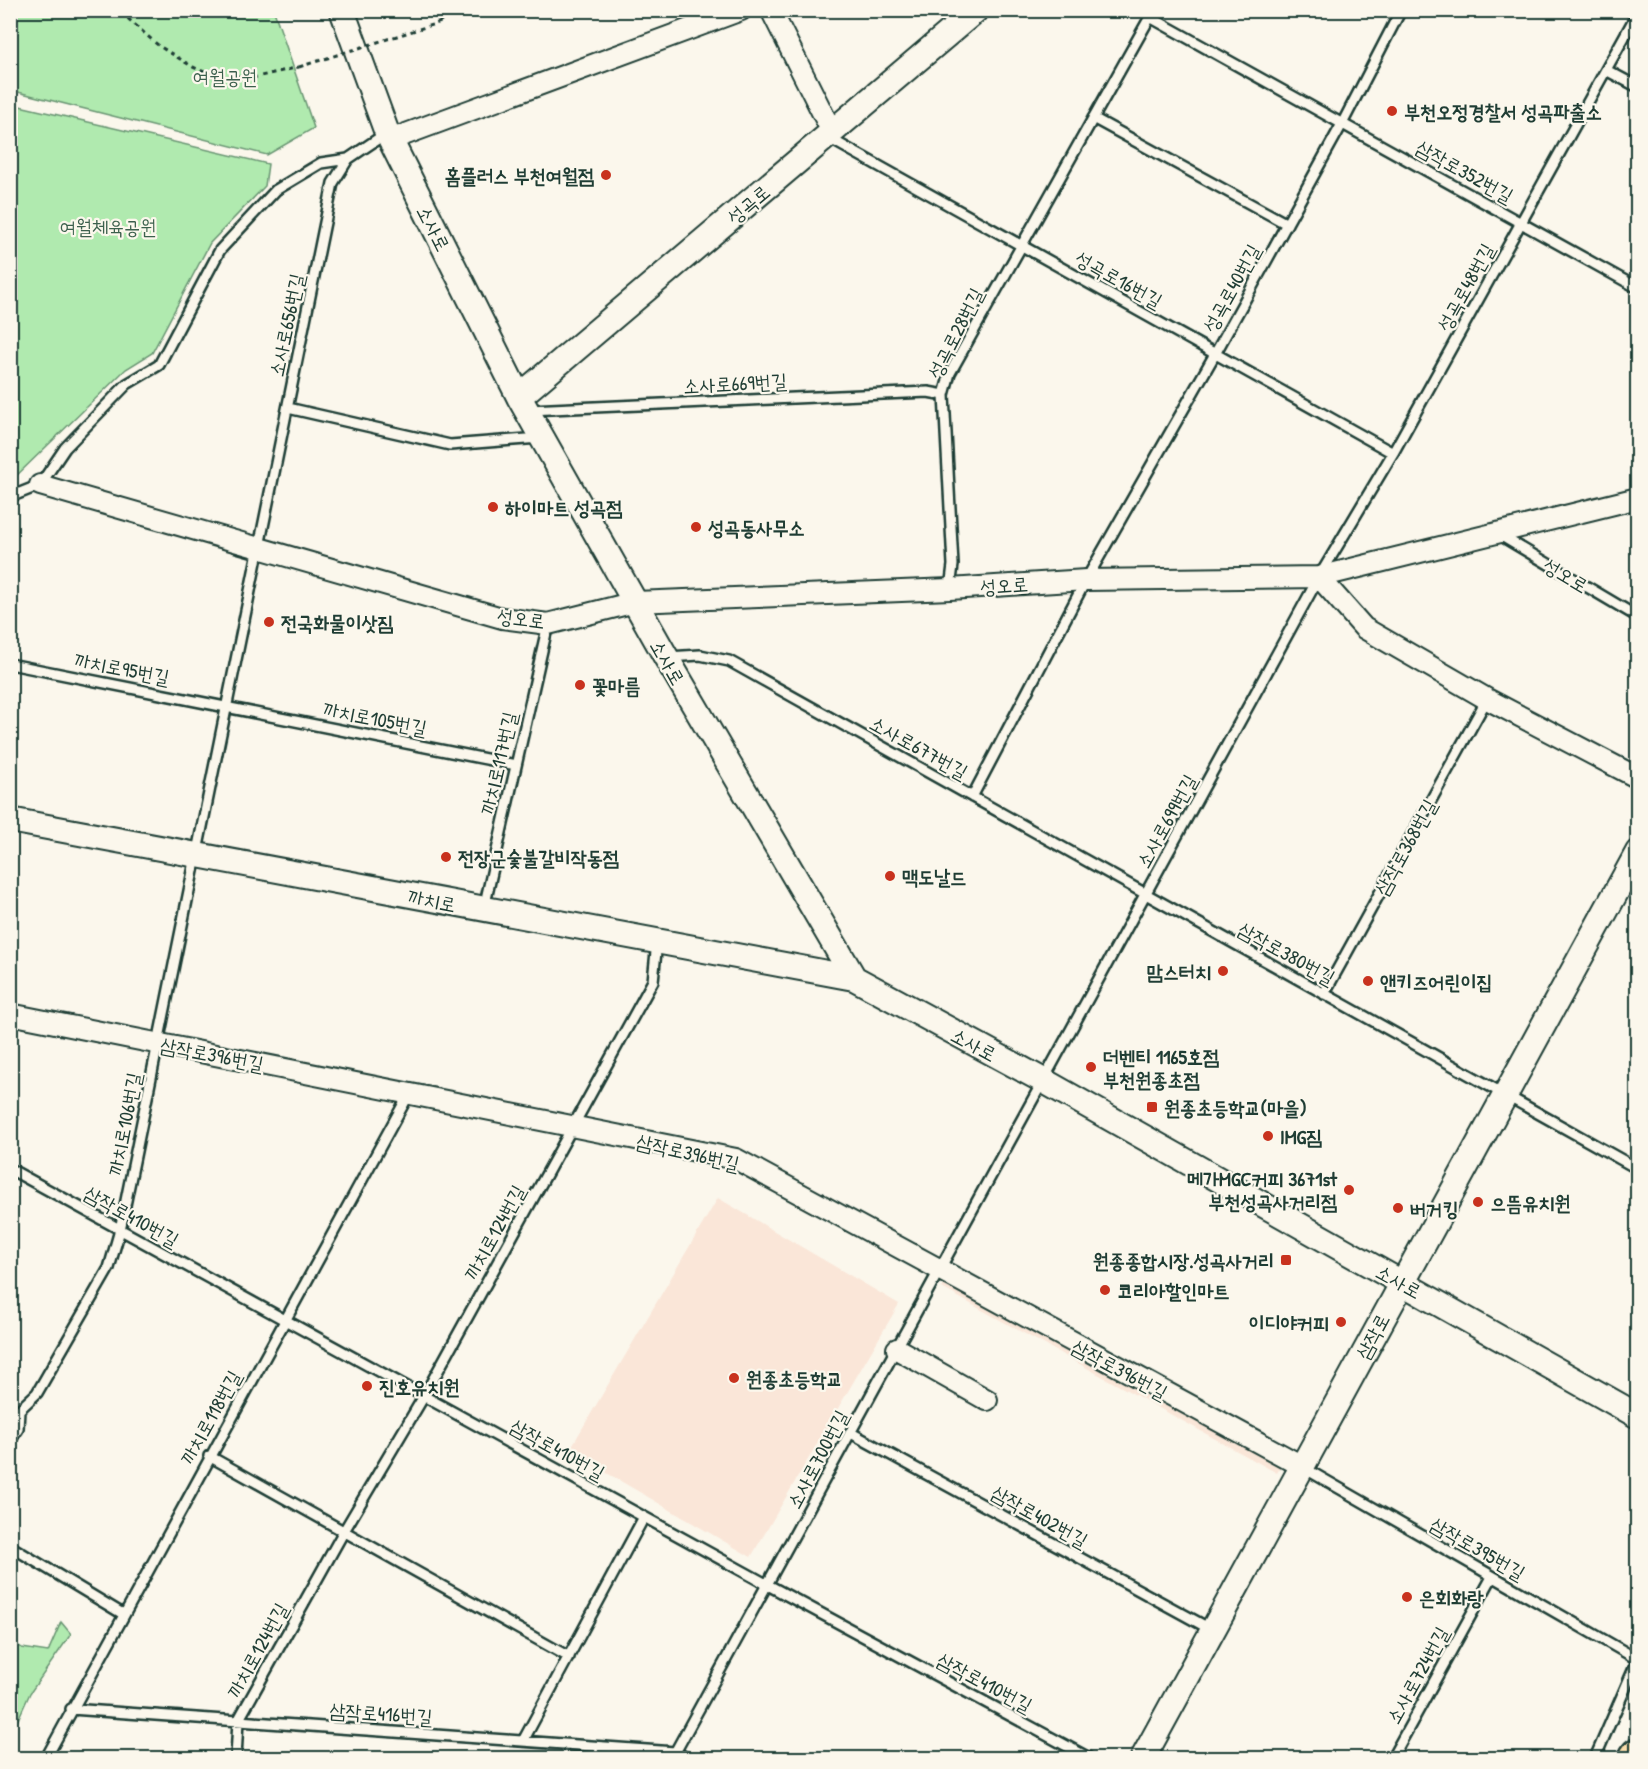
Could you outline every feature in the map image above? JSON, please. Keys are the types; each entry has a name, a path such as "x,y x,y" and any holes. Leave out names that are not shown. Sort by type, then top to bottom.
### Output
{"street":[{"name":"소사로","path":"342,10 388,137 523,404 666,657 854,978 1044,1082 1638,1416"},
{"path":"388,137 741,10"},
{"path":"771,10 830,134"},
{"name":"성곡로","path":"523,404 830,134 976,10"},
{"name":"성오로","path":"40,485 502,618 548,624 635,602 950,589 1086,580 1319,577 1638,498"},
{"path":"1319,577 1364,628 1487,699 1638,778"},
{"name":"까치로","path":"10,820 854,978"},
{"name":"삼작로","path":"1143,1758 1401,1282 1638,852"},
{"name":"삼작로396번길","path":"10,1014 736,1159 1302,1466"},
{"path":"897,1349 987,1400"}],"lane":[{"name":"성곡로40번길","path":"1086,580 1287,224 1401,10"},
{"name":"성곡로48번길","path":"1319,577 1393,453 1638,12"},
{"name":"삼작로352번길","path":"1149,14 1638,288"},
{"name":"성곡로28번길","path":"950,589 953,565 944,395 950,373 1149,14"},
{"path":"1606,70 1638,87"},
{"path":"1093,118 1287,224"},
{"name":"성곡로16번길","path":"830,134 1022,246 1393,453"},
{"name":"소사로656번길","path":"259,548 333,183 348,159 388,137"},
{"path":"10,497 40,485 65,448 127,384 159,365 220,250 276,190 321,163 348,159"},
{"name":"소사로669번길","path":"523,404 928,392 944,395"},
{"path":"288,408 450,445 542,438"},
{"name":"성오로","path":"1495,533 1638,617"},
{"path":"196,855 259,548"},
{"name":"소사로699번길","path":"1044,1082 1319,577"},
{"path":"972,797 1086,580"},
{"name":"까치로117번길","path":"484,910 548,624"},
{"name":"소사로677번길","path":"666,657 699,655 729,661 1146,896"},
{"name":"까치로95번길","path":"10,664 227,707"},
{"name":"삼작로368번길","path":"1324,994 1487,699"},
{"name":"까치로105번길","path":"227,707 516,765"},
{"name":"까치로106번길","path":"10,1441 18,1429 15,1412 37,1393 109,1268 120,1230 196,855"},
{"name":"삼작로380번길","path":"1146,896 1638,1169"},
{"name":"까치로124번길","path":"236,1758 238,1721 344,1532 424,1396 653,981 657,942"},
{"name":"소사로700번길","path":"674,1755 1044,1082"},
{"name":"까치로118번길","path":"46,1758 408,1094"},
{"name":"삼작로410번길","path":"10,1169 768,1585 1089,1758"},
{"name":"삼작로402번길","path":"851,1433 1212,1630"},
{"path":"209,1456 569,1657"},
{"name":"삼작로395번길","path":"1302,1466 1637,1659"},
{"path":"523,1742 644,1517"},
{"path":"10,1546 123,1614"},
{"name":"소사로724번길","path":"1392,1758 1492,1577"},
{"path":"1595,1758 1637,1659"},
{"name":"삼작로416번길","path":"71,1709 523,1742 687,1758"}],"path":[{"path":"112,10 125,16 159,46 193,67 219,78 238,76 248,79 299,67 441,22 437,10"}],"shaded area":[{"name":"원종초등학교","path":"718,1198 899,1304 751,1557 569,1451"},
{"path":"953,1269 1288,1454 1277,1473 942,1288"}],"green space":[{"name":"여월공원","path":"10,11 274,11 314,128 267,155 14,91 10,89"},
{"name":"여월체육공원","path":"11,104 268,164 265,186 210,243 152,353 126,369 11,481"},
{"path":"61,1622 71,1634 30,1693 11,1735 11,1642 22,1648 48,1652"}],"place":[{"name":"부천오정경찰서 성곡파출소","path":"1392,111"},
{"name":"홈플러스 부천여월점","path":"606,175"},
{"name":"하이마트 성곡점","path":"493,507"},
{"name":"성곡동사무소","path":"696,527"},
{"name":"전국화물이삿짐","path":"269,622"},
{"name":"꽃마름","path":"580,685"},
{"name":"전장군숯불갈비작동점","path":"446,857"},
{"name":"맥도날드","path":"890,876"},
{"name":"맘스터치","path":"1223,971"},
{"name":"앤키즈어린이집","path":"1368,981"},
{"name":"더벤티 1165호점 부천원종초점","path":"1091,1067"},
{"name":"원종초등학교(마을)","path":"1152,1107"},
{"name":"IMG짐","path":"1268,1136"},
{"name":"메가MGC커피 3671st 부천성곡사거리점","path":"1349,1190"},
{"name":"으뜸유치원","path":"1478,1202"},
{"name":"버거킹","path":"1398,1208"},
{"name":"원종종합시장.성곡사거리","path":"1286,1260"},
{"name":"코리아할인마트","path":"1105,1290"},
{"name":"이디야커피","path":"1341,1322"},
{"name":"원종초등학교","path":"734,1378"},
{"name":"진호유치원","path":"367,1386"},
{"name":"은회화랑","path":"1407,1597"}]}
